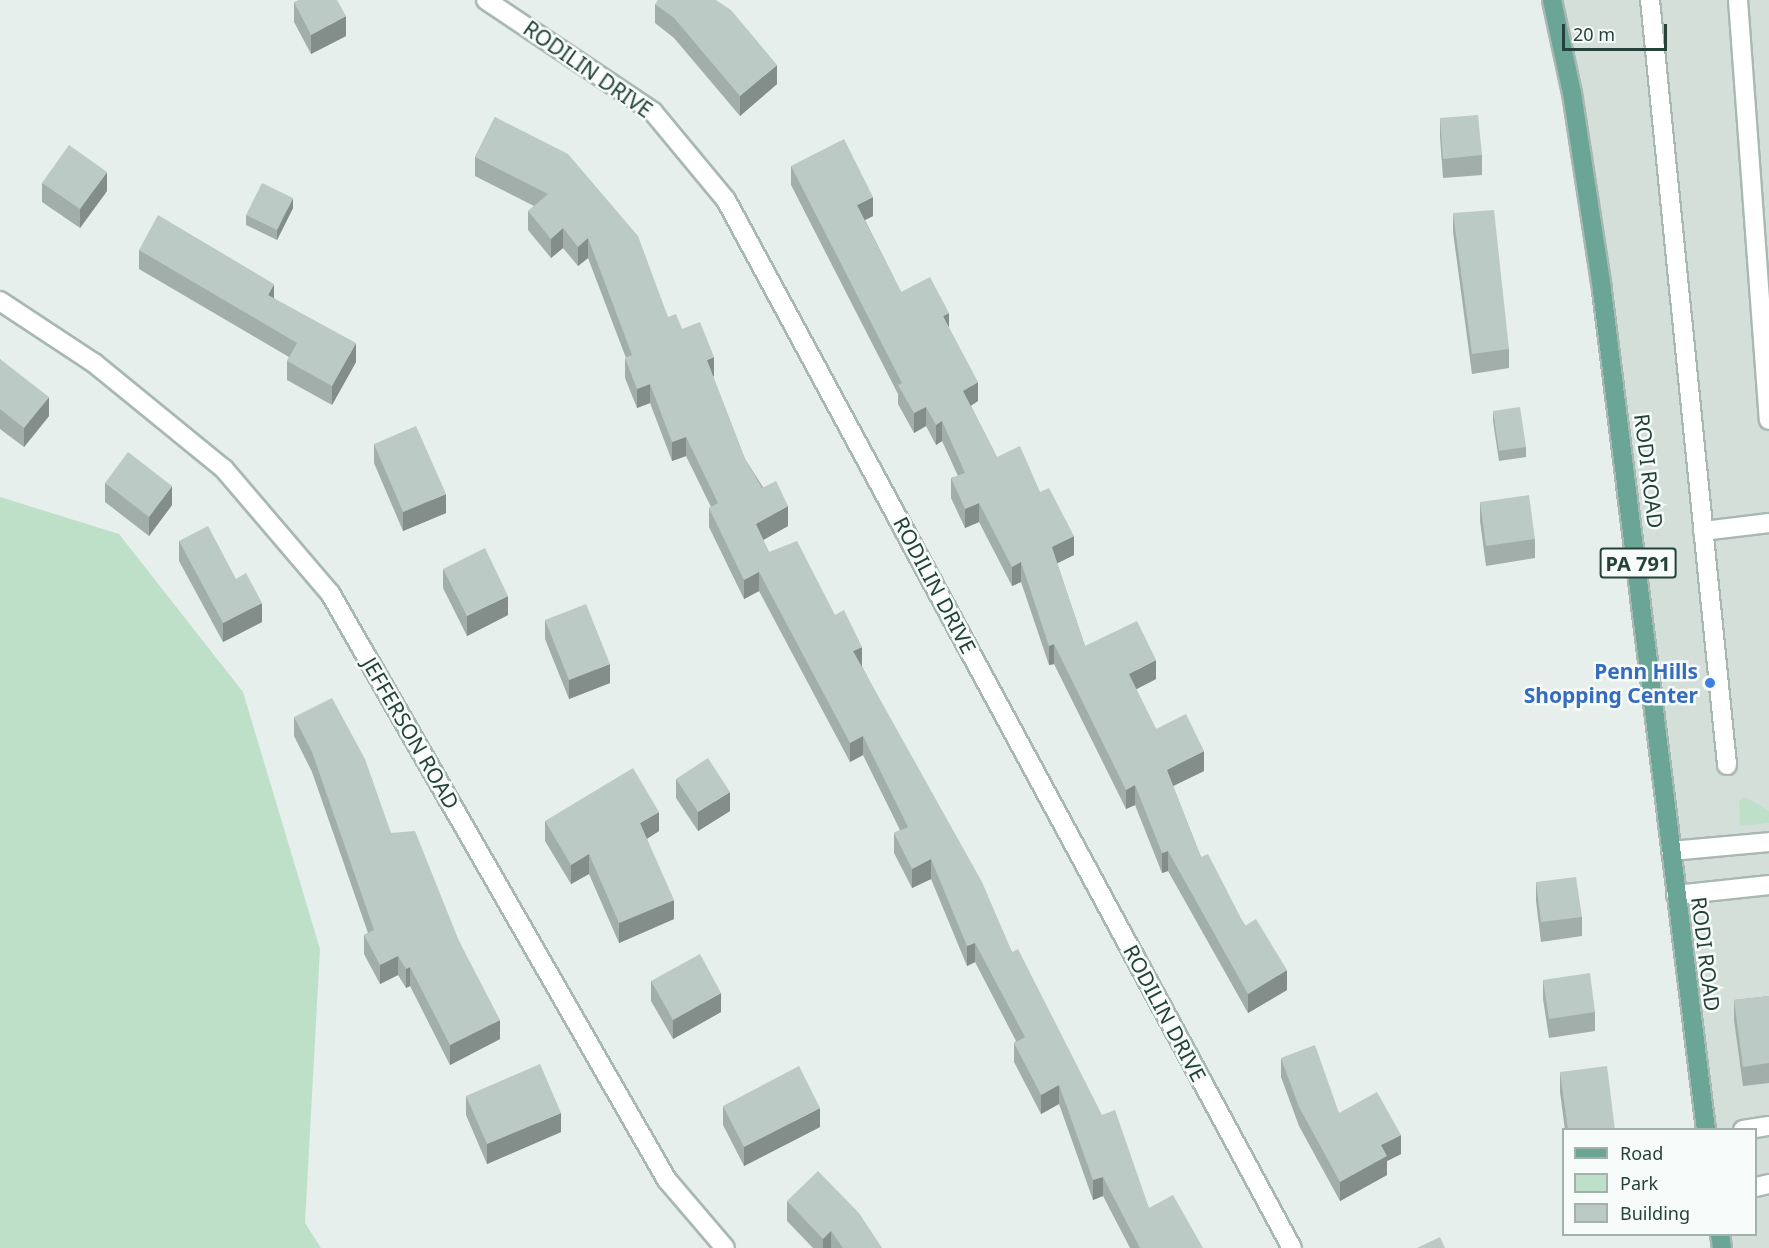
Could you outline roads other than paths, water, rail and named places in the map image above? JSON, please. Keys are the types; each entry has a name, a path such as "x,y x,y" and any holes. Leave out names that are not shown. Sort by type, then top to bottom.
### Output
{"main road":[{"name":"RODI ROAD","path":"1552,0 1572,93 1602,290 1706,1128"}],"street":[{"name":"RODILIN DRIVE","path":"486,0 653,112 726,200 1292,1248"},
{"path":"1650,0 1727,765"},
{"path":"1738,0 1769,420"},
{"name":"JEFFERSON ROAD","path":"0,301 94,363 224,469 330,593 667,1180 725,1248"},
{"path":"1703,531 1769,523"},
{"path":"1671,851 1769,842"},
{"path":"1676,895 1769,885"}],"place":[{"name":"Penn Hills Shopping Center","path":"1710,683"}]}
